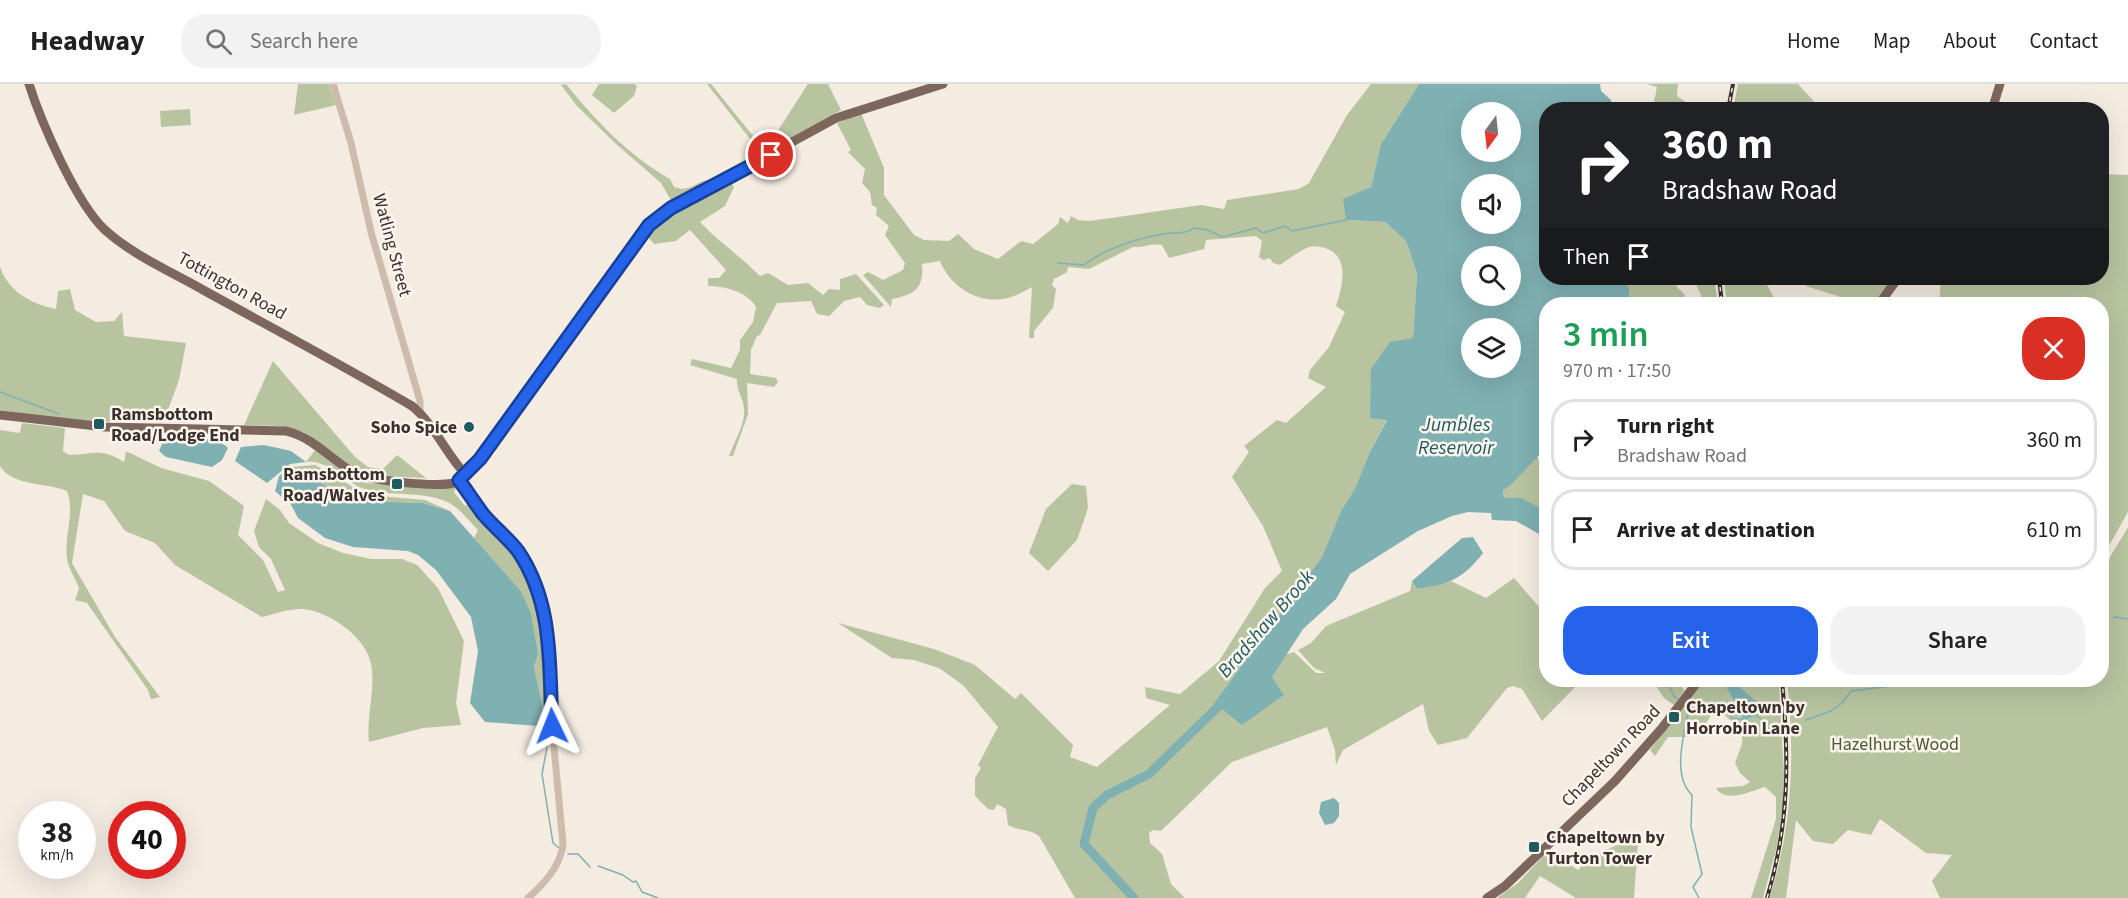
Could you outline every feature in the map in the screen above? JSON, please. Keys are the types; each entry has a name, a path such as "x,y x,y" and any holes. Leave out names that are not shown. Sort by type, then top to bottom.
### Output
{"main road":[{"name":"Tottington Road","path":"29,84 47,129 72,180 103,228 120,241 420,413 462,478"},
{"path":"0,415 105,427 275,429 305,437 350,471 366,478 449,484 462,478 564,347 643,232 662,213 836,118 943,84"},
{"path":"1994,102 2000,84"},
{"name":"Chapeltown Road","path":"1487,898 1504,886 1615,781 1662,729 1694,687"}],"street":[{"name":"Watling Street","path":"333,84 349,136 371,232 420,401 420,413"},
{"path":"462,478 484,515 517,549 526,565 546,615 551,651 552,726 563,844 561,856 554,868 540,887 528,898"}],"green space":[{"path":"298,84 329,84 336,105 294,115"},
{"path":"566,84 613,136 641,160 670,179 674,187 686,189 702,182 712,181 672,202 661,183 577,106 561,85"},
{"path":"599,84 634,84 637,86 634,96 614,113 592,95"},
{"path":"707,84 711,84 766,152 762,154"},
{"path":"808,84 828,84 841,110 770,149 768,146"},
{"path":"1371,84 1419,84 1381,144 1371,187 1346,220 1385,222 1406,241 1417,274 1413,338 1387,419 1369,454 1355,490 1341,511 1322,557 1214,703 1271,677 1284,655 1294,652 1316,673 1325,673 1314,668 1298,650 1311,643 1326,626 1410,591 1412,581 1417,589 1451,581 1486,598 1514,578 1539,607 1539,687 1575,687 1542,721 1522,689 1513,686 1507,688 1467,738 1438,745 1429,731 1423,704 1343,750 1336,765 1335,750 1327,727 1232,762 1161,831 1153,830 1149,833 1150,843 1162,854 1171,884 1185,898 1075,898 1039,836 1008,825 1006,809 997,804 994,810 988,809 975,796 975,778 981,768 978,765 998,727 963,685 939,668 914,660 892,658 838,623 934,649 975,665 1015,699 1021,693 1073,745 1070,757 1097,767 1170,705 1146,698 1145,687 1180,694 1219,661 1265,588 1282,571 1263,526 1232,477 1249,452 1244,446 1277,420 1286,423 1326,387 1308,378 1310,370 1329,347 1345,312 1336,306 1342,283 1342,267 1335,254 1317,246 1305,249 1280,265 1273,263 1270,258 1263,260 1259,257 1262,241 1256,236 1206,240 1204,249 1169,258 1162,245 1133,247 1089,269 1068,267 1067,272 1054,279 1052,285 1056,289 1053,308 1034,331 1034,338 1029,338 1032,287 1014,296 1000,299 978,297 951,279 940,261 922,264 919,285 907,295 892,299 891,307 863,275 868,272 883,280 903,270 905,263 885,235 889,226 876,215 877,208 872,205 870,192 862,183 865,169 848,152 851,150 837,123 861,113 884,168 884,195 914,235 924,240 949,241 958,234 974,249 998,259 1021,241 1033,244 1058,224 1060,217 1068,223 1071,216 1078,220 1090,221 1201,205 1224,209 1227,200 1299,189 1309,183 1347,115"},
{"path":"1647,84 1678,84 1677,96 1686,102 1654,102 1657,87"},
{"path":"1738,84 1798,84 1815,102 1734,102"},
{"path":"190,109 191,125 161,127 160,111"},
{"path":"2109,174 2128,175 2128,512 2109,546 2109,297 1940,297 1940,285 2109,285"},
{"path":"730,181 734,187 725,206 700,222 760,276 768,273 788,285 808,283 823,295 829,289 840,290 840,279 856,274 884,305 880,308 867,305 860,297 844,301 829,316 817,314 811,301 777,303 751,350 750,374 776,378 778,382 774,387 747,383 748,414 733,456 729,456 744,414 737,379 690,365 692,359 731,368 740,350 740,340 753,322 756,307 742,294 722,287 708,286 708,278 719,278 726,270 690,230 676,241 654,244 646,234 664,217"},
{"path":"0,267 15,290 38,304 56,309 58,291 70,289 75,310 96,322 114,321 122,312 124,336 186,343 179,380 166,415 147,419 105,422 62,419 0,410"},
{"path":"1628,285 1676,285 1685,295 1684,297 1630,297"},
{"path":"1696,285 1715,285 1717,297 1702,297"},
{"path":"1725,285 1767,285 1774,297 1726,297"},
{"path":"1888,285 1879,297 1840,297 1806,286"},
{"path":"273,361 355,457 368,467 383,469 397,455 426,478 382,476 356,469 304,433 279,426 244,425"},
{"path":"22,423 65,428 63,451 69,455 102,453 124,462 126,452 161,468 209,481 244,506 238,535 263,560 278,592 285,590 271,559 259,547 254,531 266,499 280,510 289,523 318,543 343,553 371,559 402,559 417,565 438,588 464,641 456,703 461,725 423,728 369,742 371,664 362,644 345,627 324,615 303,609 287,610 262,617 175,565 155,543 125,531 104,501 83,494 72,563 115,637 160,697 151,699 148,690 87,603 75,600 79,589 69,566 67,554 70,509 67,491 13,478 0,466 0,430 20,433"},
{"path":"315,450 366,483 456,488 454,492 465,506 472,501 514,549 524,566 544,616 549,650 546,671 550,722 545,718 534,667 538,654 521,591 474,538 478,530 458,509 441,500 421,495 368,490 352,483 323,464 306,462"},
{"path":"1537,457 1539,460 1539,508 1522,498 1504,498 1503,489 1512,484"},
{"path":"315,465 367,495 425,500 450,511 423,503 354,501 290,467"},
{"path":"1072,484 1086,486 1088,508 1077,540 1048,571 1029,553 1046,509"},
{"name":"Hazelhurst Wood","path":"2128,527 2128,898 1940,898 1932,881 1952,855 1926,853 1880,819 1871,835 1848,830 1833,844 1813,841 1796,820 1786,898 1769,898 1783,845 1790,790 1791,735 1788,687 2109,687 2110,557"},
{"path":"1657,687 1682,687 1684,691 1674,705 1664,698"},
{"path":"1698,687 1727,687 1762,706 1740,687 1779,687 1785,791 1777,846 1763,898 1751,898 1776,819 1776,797 1765,787 1732,796 1720,793 1716,788 1743,786 1750,782 1740,773 1735,763 1742,744 1742,725 1732,722 1716,707 1698,732 1687,736 1668,737 1655,756 1650,750"},
{"path":"1638,842 1634,898 1576,898 1540,876 1525,898 1497,898 1518,883 1549,850 1578,870 1585,863 1589,866 1599,855 1610,848"}],"water":[{"name":"Jumbles Reservoir","path":"1419,84 1600,84 1601,91 1611,102 1539,102 1539,285 1628,285 1630,297 1539,297 1539,455 1512,484 1503,490 1504,498 1522,498 1539,508 1539,534 1516,521 1492,520 1491,513 1468,512 1452,516 1418,531 1350,574 1336,599 1303,629 1272,677 1284,695 1242,725 1214,703 1322,557 1341,511 1355,489 1369,454 1387,420 1370,418 1371,369 1390,342 1413,338 1417,274 1406,241 1385,222 1346,220 1343,199 1371,187 1381,144"},
{"path":"183,439 213,440 228,448 222,460 212,467 166,457 159,451 163,442"},
{"path":"264,445 291,451 306,462 290,464 267,483 235,461 241,447"},
{"path":"290,467 354,501 423,503 450,511 521,591 531,614 538,654 534,667 545,718 539,726 485,722 470,703 478,651 471,617 436,570 418,555 408,551 353,547 325,538 298,518 288,499 285,500 275,491 279,476"},
{"path":"1473,537 1483,553 1469,569 1447,582 1417,589 1412,581 1462,538"},
{"path":"1727,687 1740,687 1762,706 1761,714 1744,720"},
{"path":"1334,798 1339,803 1339,816 1334,823 1325,825 1319,813 1321,802"}],"waterway":[{"path":"1058,263 1084,265 1112,249 1132,242 1194,228 1208,230 1222,237 1256,228 1263,233 1285,226 1292,231 1346,220"},
{"path":"0,392 59,414"},
{"path":"2114,617 2128,619"},
{"path":"1670,687 1678,699"},
{"path":"1806,720 1831,711 1843,702 1851,691 1884,687"},
{"name":"Bradshaw Brook","path":"1134,898 1084,844 1093,808 1107,795 1149,774 1225,700"},
{"path":"1688,701 1706,706 1720,701 1733,719 1746,719"},
{"path":"1690,702 1681,763 1685,786 1692,795 1691,827 1702,874 1693,887 1699,898"},
{"path":"1756,715 1767,724"},
{"path":"544,734 548,742 542,774 553,843 559,848"},
{"path":"568,854 578,854 590,867"},
{"path":"598,866 623,875 633,882 636,881 642,892 658,898"}],"railway":[{"path":"1730,102 1733,84"},
{"path":"1720,285 1721,297"},
{"path":"1767,898 1780,843 1786,789 1786,736 1782,687"}],"place":[{"name":"Ramsbottom Road/Lodge End","path":"99,424"},
{"name":"Soho Spice","path":"469,427"},
{"name":"Ramsbottom Road/Walves","path":"397,484"},
{"name":"Chapeltown by Horrobin Lane","path":"1674,717"},
{"name":"Chapeltown by Turton Tower","path":"1534,847"}],"route":[{"path":"552,726 551,651 546,615 526,565 517,549 484,515 459,480 480,459 574,332 649,225 662,213 771,155"}]}
